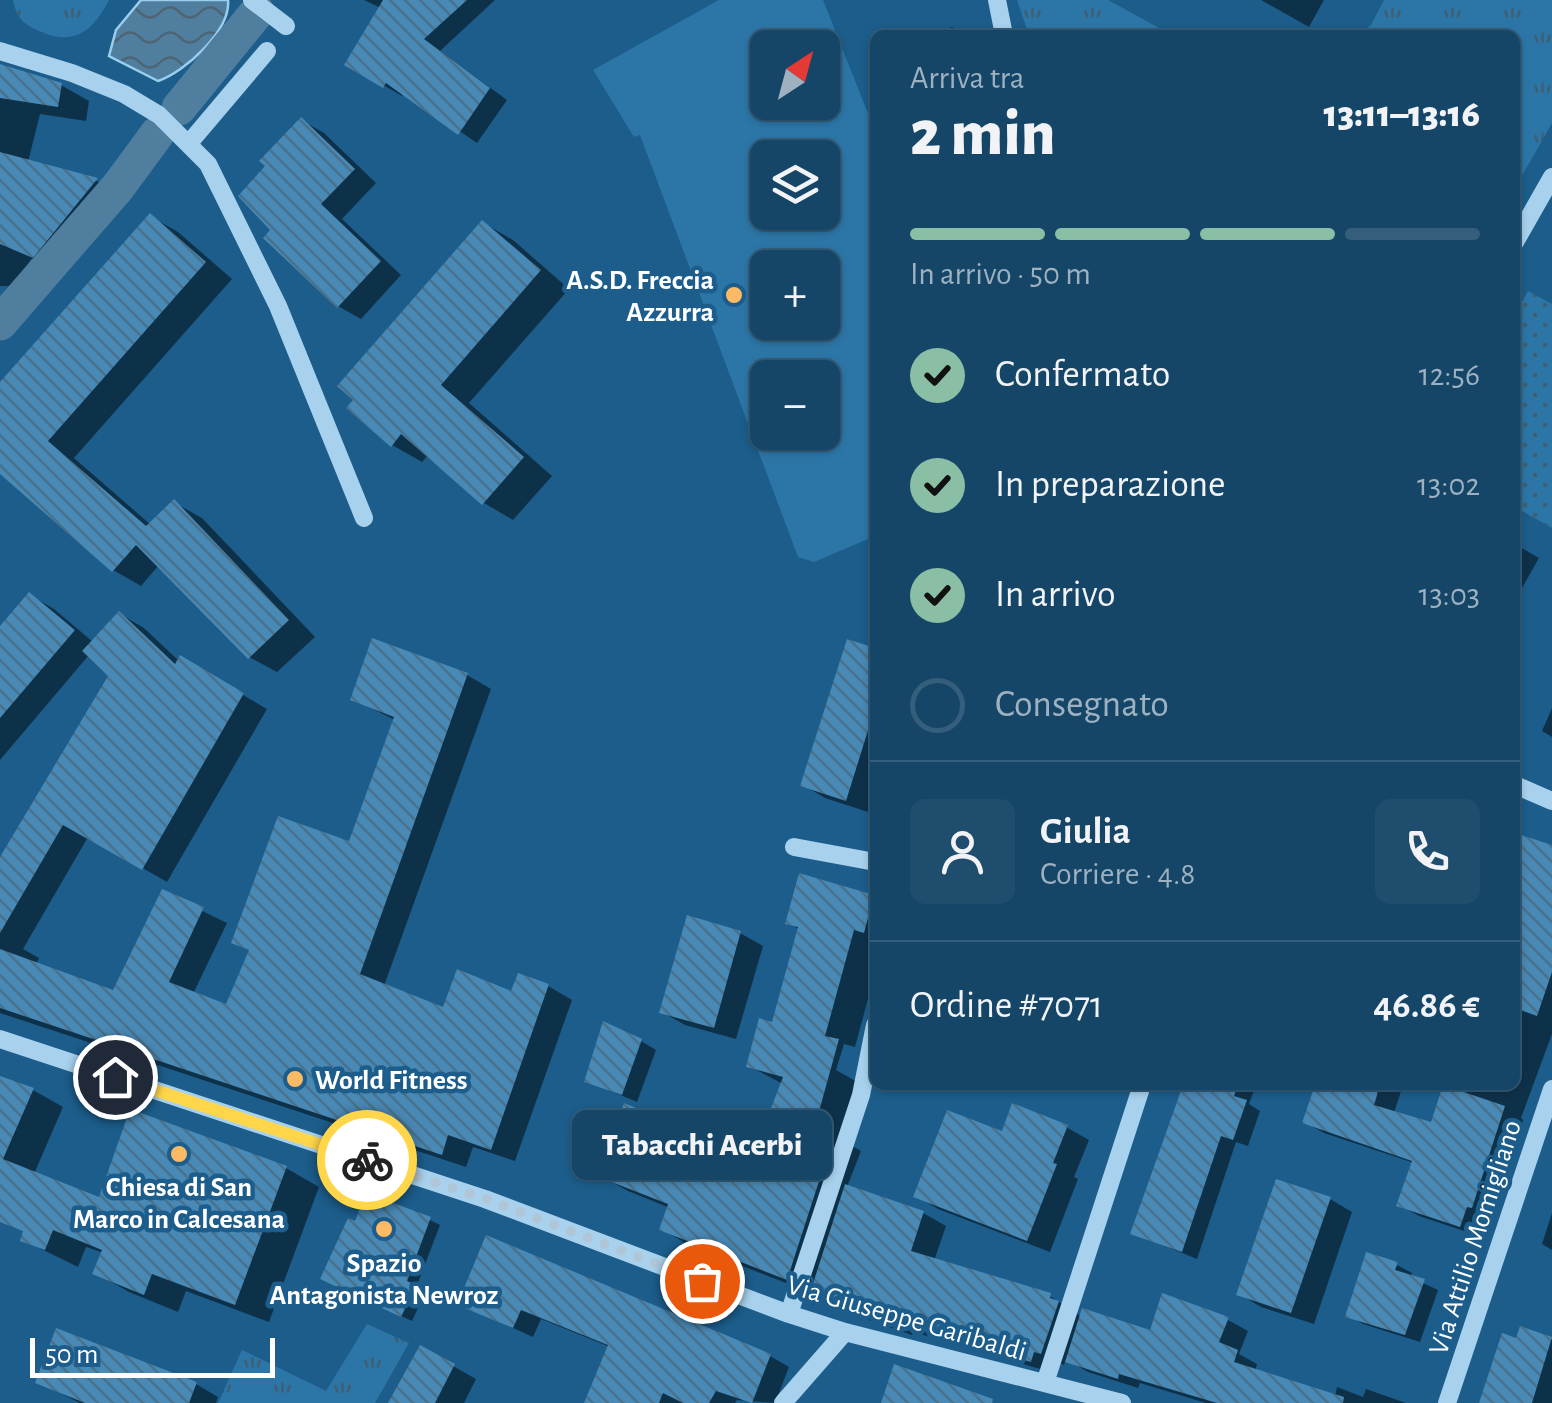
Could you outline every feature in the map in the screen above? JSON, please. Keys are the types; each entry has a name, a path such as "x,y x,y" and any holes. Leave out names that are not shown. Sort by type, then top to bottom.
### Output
{"street":[{"path":"252,0 286,26"},
{"path":"997,0 1003,30"},
{"path":"0,51 85,78 140,102 185,137 208,164 278,306 364,518"},
{"path":"185,137 267,51"},
{"path":"1520,233 1552,177"},
{"path":"1520,787 1552,801"},
{"path":"794,847 870,861"},
{"name":"Via Giuseppe Garibaldi","path":"0,1039 486,1199 788,1314 1122,1403"},
{"path":"788,1314 861,1095 870,1050"},
{"name":"Via Attilio Momigliano","path":"1448,1403 1552,1088"},
{"path":"1045,1383 1140,1090"},
{"path":"783,1403 844,1332"}],"green space":[{"path":"13,0 109,0 88,28 71,37 61,37 27,25"},
{"name":"A.S.D. Freccia Azzurra","path":"719,0 823,0 835,30 750,30 750,120 840,120 840,43 870,118 870,538 814,562 798,557 758,450 840,450 840,360 750,360 750,429 640,135 634,137 593,70"},
{"path":"1017,0 1108,0 1163,30 1027,30"},
{"path":"1384,0 1552,0 1552,123 1520,179 1520,30 1366,30"},
{"path":"1528,291 1552,304 1552,528 1520,510 1520,306"},
{"path":"367,1324 409,1343 375,1403 218,1403 242,1350 326,1391"}],"water":[{"path":"141,0 228,0 222,24 204,48 181,69 158,81 109,56 116,30"}],"building":[{"path":"383,0 467,0 424,39 490,88 458,135 386,83 383,88 344,65"},
{"path":"0,64 62,83 58,107 0,98"},
{"path":"301,117 355,169 321,204 381,261 337,308 263,238 270,230 238,196 265,166 259,161"},
{"path":"0,152 98,178 33,258 0,244"},
{"path":"150,213 206,262 48,441 146,526 174,499 289,620 248,659 136,545 112,572 0,474 0,382"},
{"path":"482,220 541,270 441,385 524,457 482,505 401,434 391,447 346,408 353,400 337,386"},
{"path":"29,592 75,630 0,718 0,626"},
{"path":"119,611 175,664 180,655 244,693 142,870 63,825 0,933 0,857 108,676 82,651"},
{"path":"372,638 468,673 360,974 443,1007 457,969 511,991 518,973 549,984 491,1150 448,1135 442,1155 0,1008 0,949 113,990 162,889 204,907 169,982 226,1004 249,950 231,943 278,816 349,841 394,717 350,700"},
{"path":"847,639 870,646 870,724 846,801 800,786"},
{"path":"1520,835 1552,845 1552,972 1537,1016 1520,1010"},
{"path":"799,873 870,894 864,933 854,930 825,1036 839,1039 815,1126 834,1133 787,1280 659,1230 668,1204 596,1176 624,1103 686,1128 677,1151 745,1176 783,1077 746,1067 759,1018 772,1022 798,927 785,924"},
{"path":"687,915 741,931 714,1028 659,1013"},
{"path":"603,1021 642,1039 622,1095 584,1082"},
{"path":"0,1076 34,1088 3,1159 99,1197 130,1109 287,1166 235,1305 152,1274 144,1295 92,1274 102,1250 53,1230 45,1250 20,1241 23,1231 0,1222"},
{"path":"1181,1090 1236,1090 1234,1096 1247,1100 1233,1140 1221,1136 1182,1252 1130,1234"},
{"path":"1313,1090 1378,1090 1374,1105 1431,1122 1441,1090 1458,1090 1505,1106 1472,1208 1467,1207 1460,1227 1396,1206 1412,1161 1302,1123"},
{"path":"1012,1103 1068,1125 1027,1241 913,1197 947,1110 1002,1131"},
{"path":"1276,1179 1331,1197 1291,1313 1236,1295"},
{"path":"845,1184 924,1211 911,1251 1051,1293 1050,1298 1059,1301 1041,1354 1034,1352 1031,1362 890,1321 889,1324 809,1296"},
{"path":"366,1193 431,1217 407,1281 416,1285 401,1317 320,1279 348,1218 355,1221"},
{"path":"486,1235 771,1354 752,1403 716,1391 709,1403 683,1403 663,1393 659,1403 584,1403 608,1345 521,1310 513,1328 457,1305"},
{"path":"1366,1252 1398,1262 1395,1270 1425,1279 1405,1335 1345,1317"},
{"path":"1162,1293 1229,1317 1219,1342 1238,1350 1234,1362 1344,1397 1343,1403 1217,1403 1065,1362 1082,1308 1150,1330"},
{"path":"1520,1326 1552,1337 1532,1403 1479,1403 1502,1333 1516,1338"},
{"path":"56,1328 197,1382 189,1403 85,1403 35,1383"},
{"path":"420,1345 455,1364 435,1403 388,1403"},
{"path":"894,1364 993,1399 992,1403 881,1403"}],"waterway":[{"path":"179,108 257,12"},
{"path":"0,323 118,187 157,134"}],"way so far":[{"path":"367,1160 486,1199 702,1281"}],"place":[{"name":"A.S.D. Freccia Azzurra","path":"734,295"},
{"name":"World Fitness","path":"295,1079"},
{"name":"Chiesa di San Marco in Calcesana","path":"179,1154"},
{"name":"Spazio Antagonista Newroz","path":"384,1229"},
{"name":"Tabacchi Acerbi","path":"702,1281"}],"route":[{"path":"115,1077 367,1160"}]}
